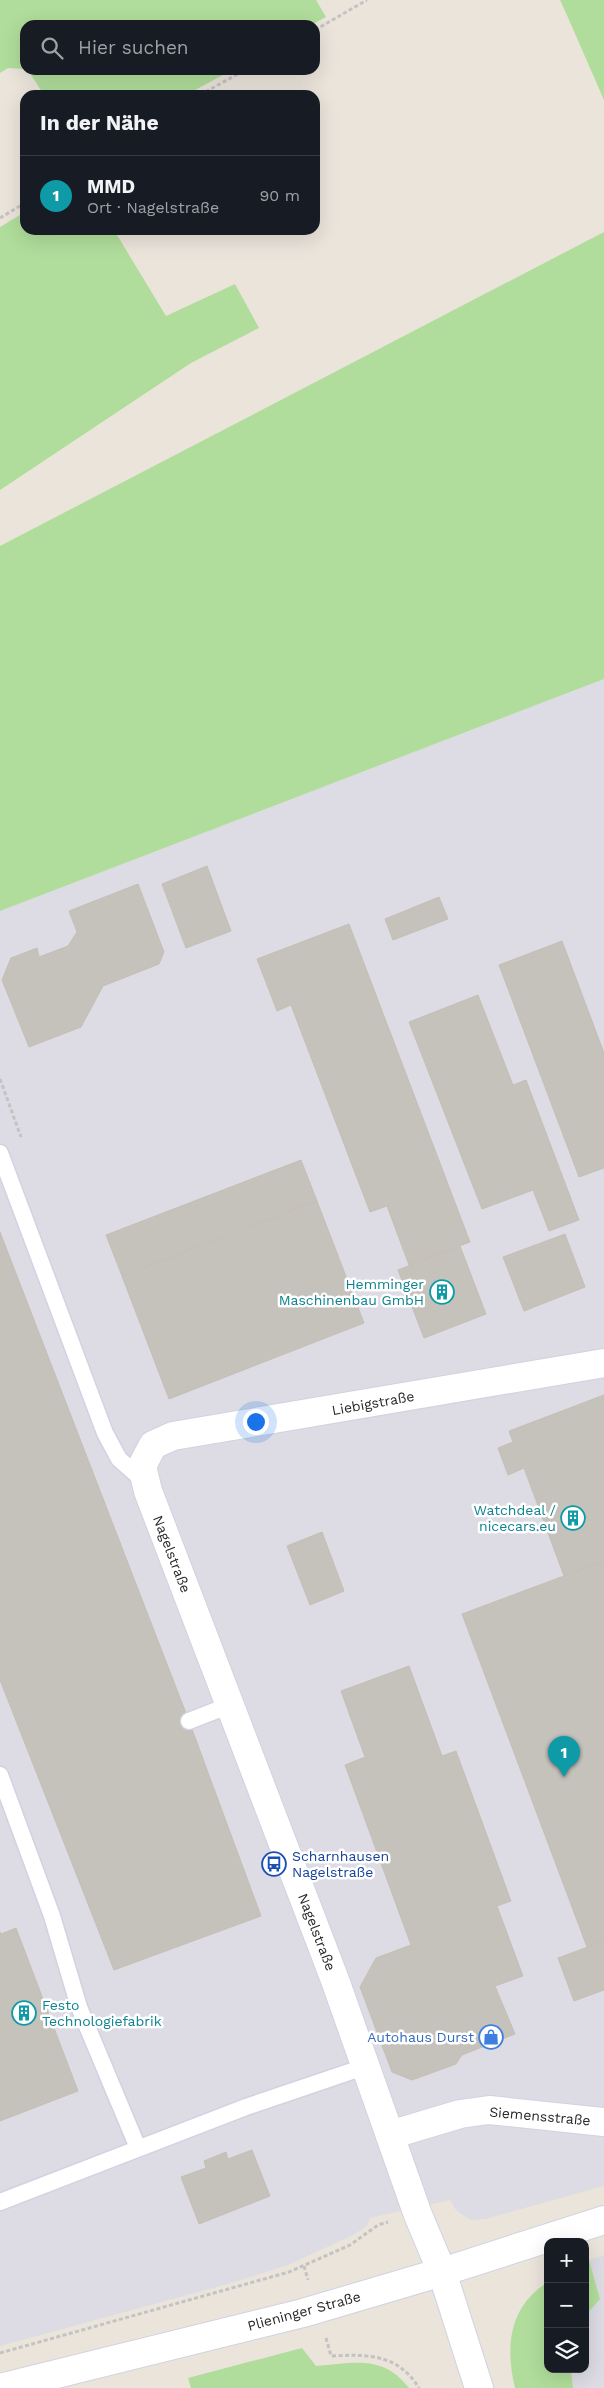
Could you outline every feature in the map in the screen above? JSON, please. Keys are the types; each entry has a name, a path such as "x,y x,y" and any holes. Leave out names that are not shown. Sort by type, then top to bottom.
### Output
{"street":[{"name":"Liebigstraße","path":"147,1453 161,1440 183,1434 604,1363"},
{"name":"Nagelstraße","path":"147,1453 142,1466 144,1481 328,1961 418,2215 442,2272 479,2388"},
{"name":"Siemensstraße","path":"390,2136 460,2114 489,2110 604,2122"},
{"name":"Plieninger Straße","path":"0,2388 317,2309 442,2272 604,2220"}],"lane":[{"path":"0,1154 106,1433 119,1459 144,1481"},
{"path":"189,1720 230,1705"},
{"path":"0,1776 52,1916 79,2007 138,2148"},
{"path":"0,2202 291,2090 364,2067"}],"path":[{"path":"320,27 367,0"},
{"path":"209,90 236,75"},
{"path":"0,218 20,206"},
{"path":"0,2353 252,2283 304,2266 359,2240 378,2225 418,2215"},
{"path":"304,2266 332,2356 370,2355 388,2359 401,2367 419,2388"}],"shaded area":[{"path":"604,679 604,2186 485,2219 472,2220 466,2217 456,2210 450,2200 370,2218 367,2226 353,2235 288,2265 231,2283 0,2346 0,911"},
{"path":"604,2255 604,2388 573,2388 571,2373 589,2373 589,2311 600,2299 589,2260"}],"green space":[{"path":"0,0 316,0 326,17 320,20 20,20 20,69 8,68 0,73"},
{"path":"560,0 604,0 604,100 566,13"},
{"path":"31,75 223,75 195,90 41,90"},
{"path":"20,215 20,235 117,235 166,316 235,284 259,328 191,363 0,490 0,227"},
{"path":"604,232 604,679 0,911 0,546"},
{"path":"589,2260 600,2299 589,2311"},
{"path":"544,2285 544,2373 571,2373 573,2388 515,2388 510,2358 513,2329 525,2303"},
{"path":"302,2348 316,2366 355,2363 378,2365 399,2377 409,2388 191,2388 188,2378"}],"building":[{"path":"207,866 231,931 186,948 162,884"},
{"path":"138,884 164,952 159,964 103,986 81,1027 29,1047 2,980 11,958 37,948 39,957 68,946 77,932 69,911"},
{"path":"439,897 448,919 393,940 385,919"},
{"path":"349,924 470,1242 409,1265 387,1206 370,1212 291,1005 277,1011 257,959"},
{"path":"562,941 604,1053 604,1168 579,1177 499,965"},
{"path":"478,995 513,1085 526,1080 579,1220 549,1231 533,1190 482,1209 409,1022"},
{"path":"301,1160 317,1201 122,1276 106,1235"},
{"path":"317,1201 364,1323 169,1399 122,1276"},
{"path":"0,1232 189,1721 261,1916 114,1970 0,1680"},
{"path":"565,1234 585,1287 524,1311 503,1257"},
{"name":"Hemminger Maschinenbau GmbH","path":"460,1246 486,1314 424,1338 398,1270"},
{"name":"Watchdeal / nicecars.eu","path":"604,1395 604,1561 564,1576 524,1468 508,1475 498,1448 513,1442 509,1431"},
{"path":"322,1532 344,1591 310,1605 287,1546"},
{"path":"604,1561 604,1941 587,1947 462,1614"},
{"path":"409,1666 442,1756 456,1751 511,1901 497,1906 523,1976 495,1986 515,2034 462,2055 456,2064 412,2080 392,2072 360,1987 376,1958 411,1945 345,1765 365,1757 341,1691"},
{"name":"Festo Technologiefabrik","path":"16,1928 78,2091 0,2121 0,1932 1,1934"},
{"path":"604,1941 604,1990 574,2001 558,1958"},
{"path":"252,2150 270,2196 199,2224 181,2177 206,2168 204,2161 226,2152 228,2159"}],"place":[{"name":"Hemminger Maschinenbau GmbH","path":"442,1292"},
{"name":"Watchdeal / nicecars.eu","path":"573,1518"},
{"name":"MMD","path":"564,1777"},
{"name":"Scharnhausen Nagelstraße","path":"274,1864"},
{"name":"Festo Technologiefabrik","path":"24,2013"},
{"name":"Autohaus Durst","path":"491,2037"}]}
